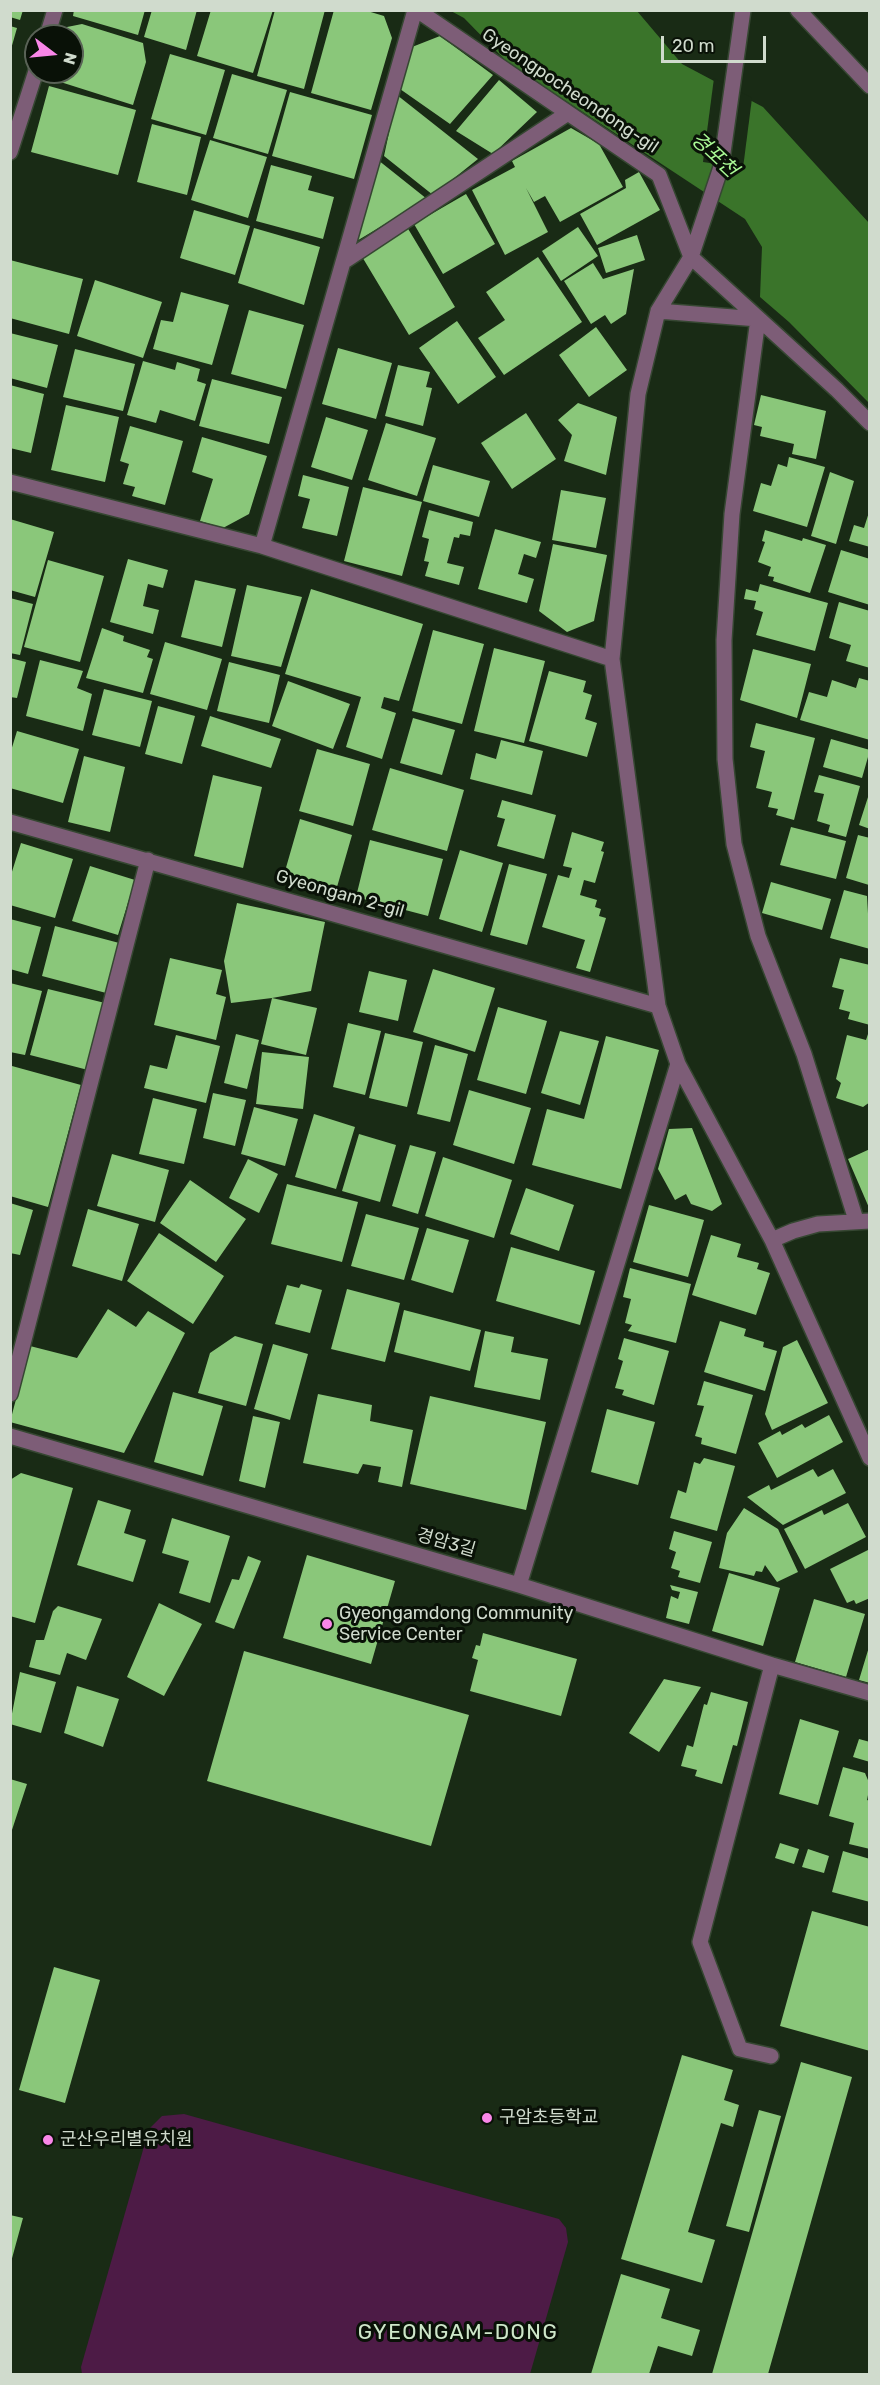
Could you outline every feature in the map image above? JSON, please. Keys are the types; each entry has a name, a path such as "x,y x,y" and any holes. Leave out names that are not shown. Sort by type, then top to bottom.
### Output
{"street":[{"name":"Gyeongpocheondong-gil","path":"416,10 659,175 691,257 870,423"},
{"path":"262,546 416,10"},
{"path":"798,10 870,86"},
{"path":"743,14 721,167 691,257 658,311 638,394 612,659 658,1006 678,1064 772,1240 870,1458"},
{"path":"10,152 32,84"},
{"path":"346,260 568,113"},
{"path":"658,311 758,319 732,514 724,640 725,759 733,833 758,936 804,1053 862,1220 818,1224 772,1240"},
{"path":"10,482 262,546 612,659"},
{"name":"Gyeongam 2-gil","path":"10,822 658,1006"},
{"path":"10,1394 148,860"},
{"path":"519,1585 678,1064"},
{"name":"경암3길","path":"10,1436 519,1585 771,1665 870,1692"},
{"path":"771,1665 700,1942 740,2049 771,2056"}],"shaded area":[{"path":"184,2114 559,2219 566,2228 568,2242 530,2374 82,2374 81,2367 149,2129 162,2116"}],"water":[{"name":"경포천","path":"451,11 637,11 682,64 763,107 869,223 869,403 789,322 760,297 762,247 745,219 507,62 464,18"}],"pier":[{"path":"714,78 752,98 743,168 703,162"}],"building":[{"path":"10,10 23,10 20,20 10,17"},
{"path":"74,10 145,10 138,35 73,16"},
{"path":"152,10 197,10 186,50 144,37"},
{"path":"211,10 273,10 253,73 197,56"},
{"path":"275,10 325,10 304,89 257,76"},
{"path":"334,10 364,10 384,16 392,38 371,110 311,93"},
{"path":"84,25 143,43 146,62 133,105 67,84 84,84"},
{"path":"10,26 17,28 11,49 10,49"},
{"path":"440,36 493,75 450,124 400,89 412,47"},
{"path":"170,54 225,70 206,135 151,119"},
{"path":"232,74 287,90 268,154 213,138"},
{"path":"499,80 537,112 493,154 456,131"},
{"path":"49,86 136,110 118,175 31,152"},
{"path":"290,92 372,115 354,179 272,156"},
{"path":"397,95 478,159 433,195 384,156"},
{"path":"152,124 201,137 187,195 137,182"},
{"path":"571,128 599,144 623,187 560,222 545,196 534,202 526,188 548,232 505,255 472,190 515,167 512,161"},
{"path":"210,140 267,157 248,218 191,200"},
{"path":"378,160 427,199 355,242"},
{"path":"271,165 312,176 308,190 334,197 323,239 256,221"},
{"path":"639,172 660,210 597,245 580,214 626,188 625,180"},
{"path":"466,194 495,244 443,274 414,224"},
{"path":"194,210 250,226 235,275 180,258"},
{"path":"407,227 455,307 409,335 361,255"},
{"path":"578,227 598,256 561,281 542,251"},
{"path":"254,228 320,247 304,305 238,283"},
{"path":"637,235 645,260 606,273 598,248"},
{"path":"538,257 582,322 504,375 478,338 505,320 486,292"},
{"path":"10,260 83,279 69,334 10,318"},
{"path":"593,263 603,279 634,269 626,314 611,324 605,315 591,324 564,281"},
{"path":"95,280 162,302 143,358 77,336"},
{"path":"181,292 229,305 212,365 153,349 161,320 173,322"},
{"path":"249,310 304,325 286,389 231,374"},
{"path":"457,321 496,377 458,404 419,348"},
{"path":"596,327 627,370 589,397 559,355"},
{"path":"10,333 58,345 47,388 10,378"},
{"path":"338,348 392,363 376,419 322,404"},
{"path":"75,349 135,364 123,411 63,397"},
{"path":"143,361 175,370 177,362 200,369 197,381 206,384 195,421 160,410 156,423 127,415"},
{"path":"398,365 430,372 426,387 432,388 423,426 385,416"},
{"path":"212,379 282,397 269,444 199,426"},
{"path":"10,385 44,394 31,453 10,448"},
{"path":"761,395 826,411 816,459 792,454 794,444 760,436 762,427 754,425"},
{"path":"578,403 617,417 606,475 564,461 572,435 558,420"},
{"path":"66,405 119,417 105,482 51,470"},
{"path":"526,413 556,459 512,489 481,443"},
{"path":"326,417 368,430 352,480 311,467"},
{"path":"386,423 436,438 417,496 368,480"},
{"path":"130,426 183,441 165,505 132,496 135,487 123,484 129,464 120,461"},
{"path":"202,437 267,456 249,514 223,528 200,521 213,479 192,472"},
{"path":"789,457 825,467 807,527 753,511 761,483 771,486 778,464 787,467"},
{"path":"433,465 490,481 479,517 423,501"},
{"path":"830,472 854,481 836,544 811,536"},
{"path":"303,475 349,487 337,536 302,528 310,499 298,496"},
{"path":"363,487 422,502 402,576 344,561"},
{"path":"561,490 606,498 596,548 552,540"},
{"path":"870,509 870,547 849,541 854,525 864,528"},
{"path":"429,510 473,522 470,536 460,534 459,538 454,537 447,563 464,567 459,585 425,576 429,562 424,561 429,539 422,537"},
{"path":"10,519 54,532 35,597 10,590"},
{"path":"495,529 541,542 536,558 524,554 518,574 534,579 527,603 478,589"},
{"path":"765,530 802,541 803,538 826,545 810,593 773,581 774,577 768,576 771,567 758,562 765,542 762,541"},
{"path":"553,544 607,555 594,621 567,632 539,611"},
{"path":"841,550 870,559 870,605 828,592"},
{"path":"128,559 168,570 163,588 148,584 143,606 159,610 153,634 110,622"},
{"path":"48,560 104,576 80,662 24,647"},
{"path":"195,580 236,589 222,647 181,637"},
{"path":"760,584 828,603 815,651 756,635 763,612 754,609 756,601 744,599 746,589 758,592"},
{"path":"247,585 302,597 281,667 231,656"},
{"path":"311,589 423,624 399,701 384,697 381,708 396,713 382,759 346,747 361,697 285,674"},
{"path":"10,598 33,604 20,655 10,653"},
{"path":"839,602 870,611 870,668 846,661 851,645 829,638"},
{"path":"102,628 124,636 123,641 150,650 147,657 153,659 143,693 86,678"},
{"path":"433,630 484,644 462,724 412,711"},
{"path":"165,642 222,659 207,710 150,694"},
{"path":"494,648 545,661 524,743 474,731"},
{"path":"753,649 811,664 797,718 740,700"},
{"path":"10,658 26,662 17,698 10,697"},
{"path":"40,660 83,671 77,688 92,694 83,731 26,716"},
{"path":"229,662 280,675 269,723 217,711"},
{"path":"549,671 586,681 583,692 592,695 585,719 597,723 587,757 529,741"},
{"path":"859,678 870,681 870,740 800,720 809,692 827,697 832,680 856,688"},
{"path":"288,681 350,704 333,749 272,726"},
{"path":"104,689 152,701 140,747 92,735"},
{"path":"158,706 195,716 182,764 145,754"},
{"path":"210,716 281,739 271,768 201,746"},
{"path":"413,718 455,730 442,775 400,763"},
{"path":"756,723 815,738 794,820 776,815 778,809 768,807 772,792 756,788 765,751 750,747"},
{"path":"17,731 79,749 63,803 10,788 10,754"},
{"path":"831,739 870,750 862,778 823,767"},
{"path":"501,740 543,751 532,795 470,779 476,753 496,759"},
{"path":"317,749 370,764 353,826 299,811"},
{"path":"84,756 125,767 110,832 68,822"},
{"path":"390,768 464,790 447,851 372,830"},
{"path":"213,775 262,787 243,868 194,856"},
{"path":"819,775 860,786 846,837 828,832 830,825 817,821 824,794 814,792"},
{"path":"870,794 870,829 859,825"},
{"path":"502,800 556,815 544,859 497,846 505,819 497,817"},
{"path":"300,819 352,835 335,894 283,878"},
{"path":"791,827 846,841 836,879 780,865"},
{"path":"572,832 604,842 601,851 604,852 595,883 584,880 580,895 597,900 595,907 601,909 599,916 606,918 590,972 576,968 585,940 542,927 558,875 569,878 572,868 563,866"},
{"path":"858,835 870,838 869,885 846,878"},
{"path":"370,840 443,859 428,916 356,897"},
{"path":"21,843 73,859 55,918 10,905 10,878"},
{"path":"460,850 503,863 482,932 439,919"},
{"path":"509,864 547,874 527,945 490,935"},
{"path":"90,866 135,880 118,935 72,921"},
{"path":"771,882 831,899 822,930 762,913"},
{"path":"844,890 867,896 870,949 830,938"},
{"path":"237,903 325,922 311,991 231,1003 224,961"},
{"path":"10,919 41,927 28,974 10,969"},
{"path":"55,926 123,944 110,994 42,976"},
{"path":"170,958 222,970 216,994 226,997 216,1040 154,1025"},
{"path":"840,958 870,965 870,1025 848,1019 850,1012 839,1009 844,990 832,987"},
{"path":"433,969 495,988 475,1052 413,1032"},
{"path":"369,971 407,980 398,1021 359,1012"},
{"path":"10,983 42,991 25,1055 10,1052"},
{"path":"48,989 105,1003 88,1070 30,1055"},
{"path":"272,998 317,1008 306,1055 261,1044"},
{"path":"498,1007 547,1021 526,1094 477,1080"},
{"path":"348,1023 381,1031 365,1095 333,1087"},
{"path":"560,1031 599,1041 580,1105 541,1093"},
{"path":"385,1033 423,1042 407,1107 369,1098"},
{"path":"236,1034 259,1040 247,1089 224,1083"},
{"path":"868,1034 870,1102 863,1107 836,1098 841,1083 836,1079 847,1035 866,1040"},
{"path":"176,1035 220,1046 206,1103 144,1088 150,1065 167,1069"},
{"path":"606,1036 659,1050 621,1189 532,1165 547,1109 584,1119"},
{"path":"435,1045 468,1054 450,1122 417,1114"},
{"path":"262,1052 309,1057 303,1109 256,1104"},
{"path":"12,1066 81,1085 48,1207 10,1196"},
{"path":"469,1090 531,1108 514,1164 453,1145"},
{"path":"213,1093 246,1100 235,1146 203,1138"},
{"path":"153,1098 197,1109 184,1164 139,1154"},
{"path":"254,1107 298,1119 285,1166 241,1154"},
{"path":"314,1114 355,1127 336,1189 295,1177"},
{"path":"692,1128 722,1204 712,1211 691,1204 686,1194 675,1200 658,1169 669,1129"},
{"path":"359,1134 396,1145 380,1202 342,1191"},
{"path":"410,1145 436,1152 418,1214 392,1206"},
{"path":"870,1149 870,1210 848,1159"},
{"path":"112,1154 169,1170 155,1222 97,1206"},
{"path":"443,1157 512,1180 494,1238 425,1216"},
{"path":"248,1159 278,1174 259,1213 229,1198"},
{"path":"190,1180 246,1219 216,1262 160,1223"},
{"path":"287,1184 358,1202 342,1262 271,1244"},
{"path":"526,1188 574,1205 559,1251 510,1234"},
{"path":"10,1203 33,1210 20,1255 10,1253"},
{"path":"649,1205 704,1220 688,1277 633,1262"},
{"path":"88,1209 139,1224 122,1281 72,1266"},
{"path":"366,1214 419,1228 404,1280 351,1266"},
{"path":"427,1228 469,1240 453,1293 411,1280"},
{"path":"159,1233 224,1276 193,1324 127,1281"},
{"path":"711,1235 741,1244 737,1257 759,1263 757,1269 770,1273 756,1315 692,1295"},
{"path":"511,1247 595,1271 580,1325 496,1301"},
{"path":"630,1268 691,1284 676,1343 628,1331 632,1325 625,1323 631,1299 623,1297"},
{"path":"301,1284 322,1290 310,1333 275,1324 287,1285 299,1288"},
{"path":"347,1289 400,1303 385,1362 331,1349"},
{"path":"108,1309 136,1327 148,1311 185,1333 124,1453 10,1422 30,1346 77,1358"},
{"path":"404,1310 481,1330 470,1371 394,1352"},
{"path":"720,1321 746,1329 744,1336 764,1342 763,1347 777,1351 765,1391 704,1372"},
{"path":"485,1331 514,1337 511,1352 548,1359 540,1400 474,1387"},
{"path":"235,1336 263,1344 246,1406 198,1393 210,1353"},
{"path":"624,1338 669,1351 654,1405 622,1395 624,1390 615,1388 623,1361 618,1359"},
{"path":"797,1340 828,1403 772,1430 765,1414 783,1347"},
{"path":"273,1344 308,1354 290,1420 254,1409"},
{"path":"704,1381 753,1395 736,1454 701,1444 702,1438 695,1436 704,1406 697,1405"},
{"path":"173,1392 223,1406 203,1476 154,1462"},
{"path":"318,1394 372,1405 370,1421 413,1430 402,1487 378,1482 381,1467 363,1464 358,1474 303,1463"},
{"path":"430,1396 546,1422 526,1510 410,1484"},
{"path":"607,1409 655,1422 638,1485 591,1472"},
{"path":"829,1415 843,1442 777,1478 758,1443 780,1431 782,1435 802,1424 805,1428"},
{"path":"253,1416 280,1422 265,1488 239,1481"},
{"path":"704,1458 735,1466 717,1531 670,1518 678,1490 686,1493 694,1462 700,1464"},
{"path":"813,1469 818,1477 833,1469 846,1493 783,1525 747,1497 769,1485 771,1490"},
{"path":"21,1473 73,1488 35,1623 10,1616 10,1480"},
{"path":"98,1500 131,1510 124,1533 146,1540 133,1582 77,1565"},
{"path":"848,1503 866,1537 805,1569 784,1529 822,1510 824,1515"},
{"path":"744,1508 778,1529 798,1572 777,1582 765,1565 762,1572 756,1571 754,1576 719,1568 727,1533"},
{"path":"172,1518 230,1536 210,1603 179,1593 189,1561 162,1553"},
{"path":"674,1531 712,1542 700,1583 678,1577 680,1571 671,1568 676,1552 669,1549"},
{"path":"870,1549 870,1598 856,1604 854,1600 847,1603 830,1569"},
{"path":"307,1555 395,1581 371,1664 283,1638"},
{"path":"248,1556 261,1561 234,1629 215,1622 232,1579 239,1580"},
{"path":"729,1573 780,1588 763,1646 712,1631"},
{"path":"670,1585 698,1592 689,1624 666,1618 671,1596 678,1599 680,1592 672,1590"},
{"path":"814,1599 865,1614 846,1677 795,1662"},
{"path":"159,1603 202,1624 164,1696 127,1677"},
{"path":"58,1606 102,1619 86,1660 67,1653 60,1675 29,1667 36,1640 44,1640 53,1611"},
{"path":"483,1633 577,1659 561,1716 470,1691 478,1660 472,1658 476,1645 480,1646"},
{"path":"870,1647 870,1683 859,1680"},
{"path":"244,1651 469,1715 431,1846 207,1781"},
{"path":"20,1672 56,1682 41,1733 10,1724"},
{"path":"664,1679 701,1687 659,1752 629,1733"},
{"path":"77,1686 119,1699 103,1747 64,1733"},
{"path":"711,1692 748,1702 737,1746 733,1745 722,1784 695,1776 697,1770 681,1766 687,1745 693,1747 704,1704 707,1705"},
{"path":"800,1719 839,1731 818,1805 779,1794"},
{"path":"859,1739 870,1742 870,1762 853,1757"},
{"path":"843,1767 865,1773 870,1785 867,1800 870,1801 870,1849 849,1844 854,1823 829,1816"},
{"path":"10,1779 27,1784 11,1833 10,1833"},
{"path":"780,1843 799,1849 794,1864 775,1858"},
{"path":"808,1849 829,1856 824,1873 802,1867"},
{"path":"843,1851 870,1859 870,1902 832,1892"},
{"path":"812,1911 870,1927 870,2051 780,2026"},
{"path":"54,1967 100,1980 65,2103 19,2090"},
{"path":"682,2055 733,2070 724,2100 739,2105 733,2127 721,2123 688,2232 715,2240 702,2283 621,2259"},
{"path":"801,2062 852,2077 768,2374 712,2374"},
{"path":"759,2110 781,2116 749,2232 726,2226"},
{"path":"10,2215 23,2218 11,2262 10,2261"},
{"path":"621,2274 670,2289 661,2318 700,2330 692,2356 658,2346 649,2374 591,2374"}],"place":[{"name":"Gyeongamdong Community Service Center","path":"327,1624"},
{"name":"구암초등학교","path":"487,2118"},
{"name":"군산우리별유치원","path":"48,2140"}],"district":[{"name":"GYEONGAM-DONG","path":"458,2333"}]}
